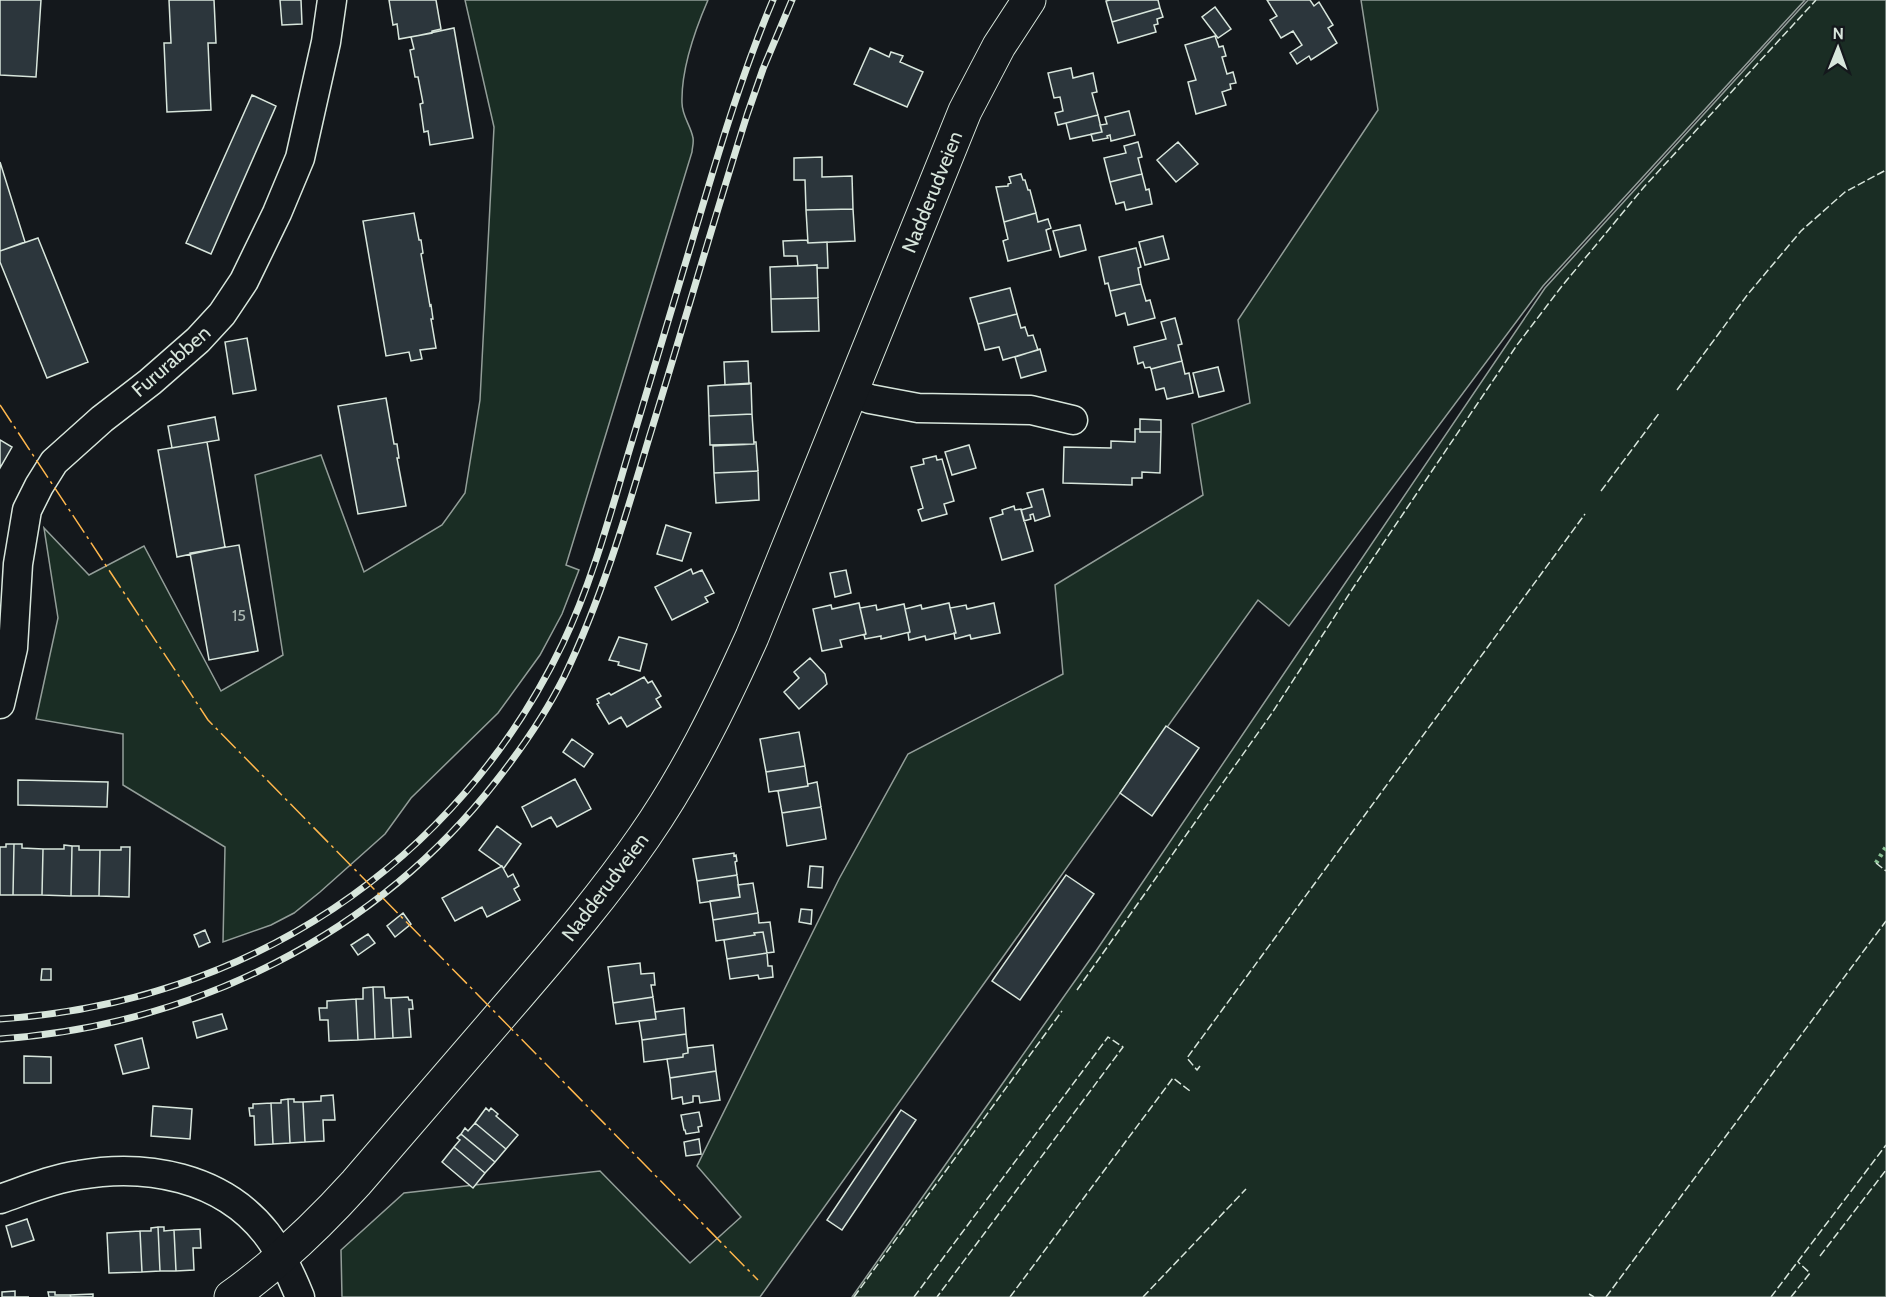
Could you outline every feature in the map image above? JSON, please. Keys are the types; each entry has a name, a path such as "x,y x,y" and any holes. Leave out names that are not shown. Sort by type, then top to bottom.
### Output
{"main road":[{"name":"Nadderudveien","path":"231,1297 281,1258 340,1201 371,1166 607,888 645,837 678,784 733,681 752,637 965,111 999,46 1029,0"}],"street":[{"name":"Fururabben","path":"0,704 13,648 18,564 27,510 54,462 102,418 150,382 198,340 222,314 244,281 277,213 300,158 326,42 332,0"},
{"path":"851,392 870,399 918,408 1031,410 1073,420"},
{"path":"0,1199 79,1174 136,1171 190,1179 236,1205 265,1232 300,1297"}],"green space":[{"path":"465,0 708,0 690,50 682,90 682,108 693,138 692,152 566,565 579,570 562,614 540,655 498,713 411,798 385,834 294,913 271,925 223,942 225,847 123,785 123,734 36,719 58,618 44,528 89,575 144,546 221,691 283,655 255,475 321,455 364,572 442,525 465,493 480,400 494,127"},
{"path":"1361,0 1805,0 1543,286 1289,626 1258,600 760,1297 342,1297 341,1250 404,1193 600,1171 690,1263 741,1217 697,1166 839,879 908,754 1063,674 1055,585 1203,495 1192,424 1250,403 1238,320 1378,110"},
{"path":"1808,0 1886,0 1886,1297 852,1297 1096,951 1545,288"}],"building":[{"path":"0,0 41,0 36,77 0,75"},
{"path":"169,0 214,0 216,43 208,43 211,110 167,112 164,43 171,43"},
{"path":"280,0 301,0 302,24 282,25"},
{"path":"389,0 436,0 441,29 432,31 432,33 399,39 397,24 393,25"},
{"path":"1158,0 1160,8 1112,22 1106,1"},
{"path":"1267,0 1310,0 1314,6 1319,2 1333,25 1328,28 1337,43 1311,60 1309,56 1297,64 1290,53 1302,45 1293,31 1281,38 1270,20 1277,16"},
{"path":"1215,7 1231,29 1218,38 1202,17"},
{"path":"1160,8 1163,17 1157,19 1158,24 1154,25 1156,32 1118,43 1112,22"},
{"path":"454,28 473,138 430,145 428,131 424,132 420,104 423,103 410,50 414,49 411,37"},
{"path":"1215,36 1219,47 1223,46 1226,56 1222,57 1227,74 1233,72 1236,83 1230,84 1231,89 1222,92 1226,105 1196,114 1188,82 1196,80 1185,45"},
{"path":"870,48 889,57 891,52 903,56 900,62 923,72 907,107 854,84"},
{"path":"1071,68 1073,78 1093,73 1097,92 1092,93 1098,115 1058,125 1055,113 1063,111 1060,97 1054,98 1048,73"},
{"path":"252,95 276,106 211,254 186,243"},
{"path":"1129,111 1135,135 1111,141 1110,135 1107,136 1108,138 1093,141 1091,134 1102,132 1100,125 1107,124 1105,117"},
{"path":"1098,115 1102,132 1070,139 1066,123"},
{"path":"1138,142 1142,157 1138,158 1142,174 1110,182 1104,158 1126,153 1124,146"},
{"path":"1178,142 1198,164 1176,182 1157,160"},
{"path":"822,157 822,177 852,176 853,209 806,210 805,180 794,180 794,158"},
{"path":"0,162 25,242 0,251"},
{"path":"1021,174 1030,190 1036,213 1004,222 996,187 1008,186 1011,183 1009,177"},
{"path":"1142,174 1146,190 1149,189 1152,204 1126,210 1124,202 1116,204 1110,182"},
{"path":"853,209 855,241 808,243 806,210"},
{"path":"414,213 419,240 421,240 423,253 421,254 431,305 436,348 420,350 422,359 411,361 409,352 386,356 363,221"},
{"path":"1036,213 1038,222 1048,219 1051,228 1046,230 1051,250 1008,261 1003,241 1008,239 1004,222"},
{"path":"1080,225 1086,250 1060,257 1053,231"},
{"path":"1163,236 1169,259 1145,265 1139,242"},
{"path":"38,238 88,362 47,378 0,262 0,251"},
{"path":"807,240 808,243 827,242 828,268 817,268 817,265 798,266 797,256 784,256 783,241"},
{"path":"1136,248 1141,267 1138,268 1141,284 1110,291 1108,283 1105,284 1099,257"},
{"path":"817,265 818,298 771,299 770,267"},
{"path":"1141,284 1146,301 1150,300 1155,318 1128,325 1125,313 1116,316 1110,291"},
{"path":"1010,288 1017,314 978,324 970,298"},
{"path":"818,298 819,331 772,332 771,299"},
{"path":"1017,314 1021,328 1025,327 1028,336 1033,335 1038,350 1003,360 999,347 985,350 978,324"},
{"path":"1175,318 1182,344 1178,345 1182,361 1151,369 1150,367 1145,368 1143,362 1138,364 1134,347 1166,339 1161,322"},
{"path":"247,338 256,390 233,394 225,342"},
{"path":"1040,349 1046,371 1021,378 1015,357"},
{"path":"748,361 749,384 725,385 724,362"},
{"path":"1182,361 1185,374 1189,373 1193,393 1167,399 1164,388 1156,390 1151,369"},
{"path":"1218,367 1224,391 1199,397 1193,373"},
{"path":"751,383 752,414 709,416 708,386"},
{"path":"386,398 394,444 397,444 399,458 397,458 406,506 358,514 338,406"},
{"path":"752,414 754,444 710,445 709,416"},
{"path":"215,417 219,440 172,448 168,426"},
{"path":"1140,419 1161,420 1161,432 1140,432"},
{"path":"1135,429 1140,429 1140,432 1161,432 1160,473 1142,472 1142,478 1132,478 1132,485 1063,483 1064,447 1111,448 1111,441 1135,442"},
{"path":"0,440 12,447 0,468"},
{"path":"207,442 225,547 177,557 158,450"},
{"path":"756,442 758,471 714,473 713,446 754,444"},
{"path":"969,445 976,468 952,475 945,452"},
{"path":"936,456 937,460 942,459 954,501 944,504 947,514 922,521 918,510 923,508 911,467 924,464 923,459"},
{"path":"758,471 759,500 716,503 714,473"},
{"path":"1043,489 1050,516 1035,521 1033,514 1030,515 1031,519 1024,521 1021,510 1032,507 1027,493"},
{"path":"1014,506 1015,510 1021,509 1033,551 1002,560 990,518 1003,514 1002,510"},
{"path":"666,525 691,533 682,561 657,554"},
{"path":"239,545 258,651 209,660 190,553"},
{"path":"691,569 693,574 702,570 714,593 705,597 708,602 672,620 655,587"},
{"path":"846,570 851,593 835,597 830,573"},
{"path":"859,603 866,634 840,640 842,647 822,651 813,609 831,605 832,609"},
{"path":"949,603 956,633 926,640 925,636 909,640 908,633 910,632 905,609 921,605 922,609"},
{"path":"994,603 1000,633 971,639 970,635 955,639 954,633 956,633 950,608 966,605 967,609"},
{"path":"904,604 910,632 881,639 881,636 865,639 860,608 876,605 877,610"},
{"path":"619,637 647,644 640,671 609,660"},
{"path":"810,658 825,674 827,684 799,709 784,692 799,678 794,672"},
{"path":"644,677 648,683 652,681 661,696 656,699 661,707 627,727 621,717 609,724 597,704 599,703 597,699 609,693 611,695"},
{"path":"1166,726 1199,748 1152,816 1120,793"},
{"path":"799,732 805,766 766,772 760,739"},
{"path":"572,739 593,754 584,767 563,752"},
{"path":"805,766 808,786 769,792 766,772"},
{"path":"575,779 591,809 557,827 551,817 532,827 522,807"},
{"path":"18,780 108,782 107,807 18,805"},
{"path":"817,782 821,807 782,813 778,791 808,786 808,784"},
{"path":"821,807 826,839 787,846 782,813"},
{"path":"497,826 521,844 504,868 479,850"},
{"path":"6,844 14,844 13,895 0,895 0,847 6,847"},
{"path":"14,844 22,844 22,848 43,849 42,895 13,895"},
{"path":"64,845 72,846 71,896 42,895 43,849 64,849"},
{"path":"72,846 79,846 79,850 100,850 99,896 71,896"},
{"path":"121,847 130,847 129,897 99,896 100,850 121,850"},
{"path":"734,853 737,861 735,862 737,875 697,881 693,859"},
{"path":"502,866 508,877 513,874 519,886 514,889 520,900 487,917 482,907 455,921 442,898"},
{"path":"810,866 823,867 822,888 808,887"},
{"path":"737,875 740,897 700,903 697,881"},
{"path":"1066,875 1094,894 1020,1000 992,981"},
{"path":"753,883 758,913 713,920 710,901 740,897 738,885"},
{"path":"801,909 812,910 811,924 799,922"},
{"path":"403,913 411,924 395,937 387,926"},
{"path":"758,913 759,923 770,922 774,952 767,953 763,932 716,941 713,920"},
{"path":"205,930 210,942 199,947 194,935"},
{"path":"763,932 767,953 727,959 724,940"},
{"path":"368,934 375,943 358,955 351,945"},
{"path":"767,953 768,966 772,966 773,977 759,979 758,975 730,979 727,959"},
{"path":"640,963 641,974 654,973 655,985 651,985 653,997 613,1003 608,967"},
{"path":"42,969 51,969 51,980 41,980"},
{"path":"373,987 375,1039 358,1040 356,999 363,999 363,988"},
{"path":"373,987 384,987 385,998 391,998 393,1038 375,1039"},
{"path":"408,997 412,1000 413,1009 409,1009 411,1037 393,1038 391,998"},
{"path":"653,997 656,1019 616,1024 613,1003"},
{"path":"356,999 358,1040 329,1041 328,1020 320,1020 319,1008 327,1008 327,1001"},
{"path":"684,1008 686,1034 642,1040 639,1021 656,1019 655,1012"},
{"path":"222,1014 227,1029 197,1038 193,1022"},
{"path":"686,1034 688,1053 683,1054 683,1057 644,1062 642,1040"},
{"path":"142,1038 149,1068 123,1074 115,1045"},
{"path":"713,1045 716,1071 670,1078 667,1059 683,1057 683,1054 688,1053 688,1048"},
{"path":"24,1056 51,1057 51,1083 24,1083"},
{"path":"716,1071 720,1100 700,1103 699,1096 693,1096 693,1102 683,1104 682,1097 672,1099 670,1078"},
{"path":"333,1095 335,1120 323,1120 324,1141 305,1142 303,1102 321,1101 321,1096"},
{"path":"288,1099 303,1102 305,1142 290,1143"},
{"path":"288,1099 290,1143 273,1144 271,1103 281,1103 281,1100"},
{"path":"271,1103 273,1144 255,1145 254,1116 250,1116 249,1108 253,1108 253,1104"},
{"path":"153,1106 192,1109 190,1139 151,1136"},
{"path":"486,1108 489,1111 491,1108 498,1114 496,1116 518,1135 506,1149 475,1123"},
{"path":"901,1110 916,1120 842,1230 827,1220"},
{"path":"699,1112 702,1126 698,1127 699,1132 686,1134 681,1115"},
{"path":"475,1123 506,1149 495,1162 461,1134 465,1128 468,1131"},
{"path":"461,1134 495,1162 485,1173 454,1147 460,1140 457,1138"},
{"path":"699,1139 701,1154 686,1156 684,1142"},
{"path":"454,1147 485,1173 473,1188 442,1162"},
{"path":"27,1219 34,1240 12,1247 6,1226"},
{"path":"158,1227 164,1227 164,1231 174,1230 176,1271 160,1271"},
{"path":"158,1227 160,1271 142,1272 140,1231 151,1231 151,1228"},
{"path":"200,1229 201,1248 193,1248 194,1270 176,1271 174,1230"},
{"path":"140,1231 142,1272 109,1273 107,1233"},
{"path":"15,1291 15,1297 2,1297 2,1292"},
{"path":"48,1292 55,1292 55,1295 70,1295 71,1297 49,1297"},
{"path":"93,1294 93,1297 71,1297 70,1295"}],"railway":[{"path":"0,1019 90,1007 176,985 258,952 333,909 402,856 464,794 518,723 563,643 593,568 724,135 773,0"},
{"path":"0,1039 72,1030 143,1014 211,992 276,962 338,926 396,884 449,835 497,780 533,730 557,690 590,619 631,499 747,115 763,69 792,0"}],"hedge":[{"path":"1876,863 1886,847"}],"fence":[{"path":"1077,990 1272,713 1355,585 1517,345 1562,286 1644,187 1816,0"},
{"path":"1677,390 1748,294 1801,231 1845,192 1886,170"},
{"path":"1601,491 1660,412"},
{"path":"1200,1066 1197,1070 1187,1058 1585,514"},
{"path":"1876,863 1886,871"},
{"path":"1606,1297 1886,921"},
{"path":"854,1297 1062,1011"},
{"path":"914,1297 1108,1037 1123,1047 937,1297"},
{"path":"1010,1297 1173,1078 1190,1091"},
{"path":"1771,1297 1886,1145"},
{"path":"1820,1256 1886,1170"},
{"path":"1143,1297 1246,1189"},
{"path":"1791,1297 1810,1273 1798,1262"},
{"path":"1589,1294 1594,1297"}],"power":[{"path":"0,405 208,720 758,1280"}]}
